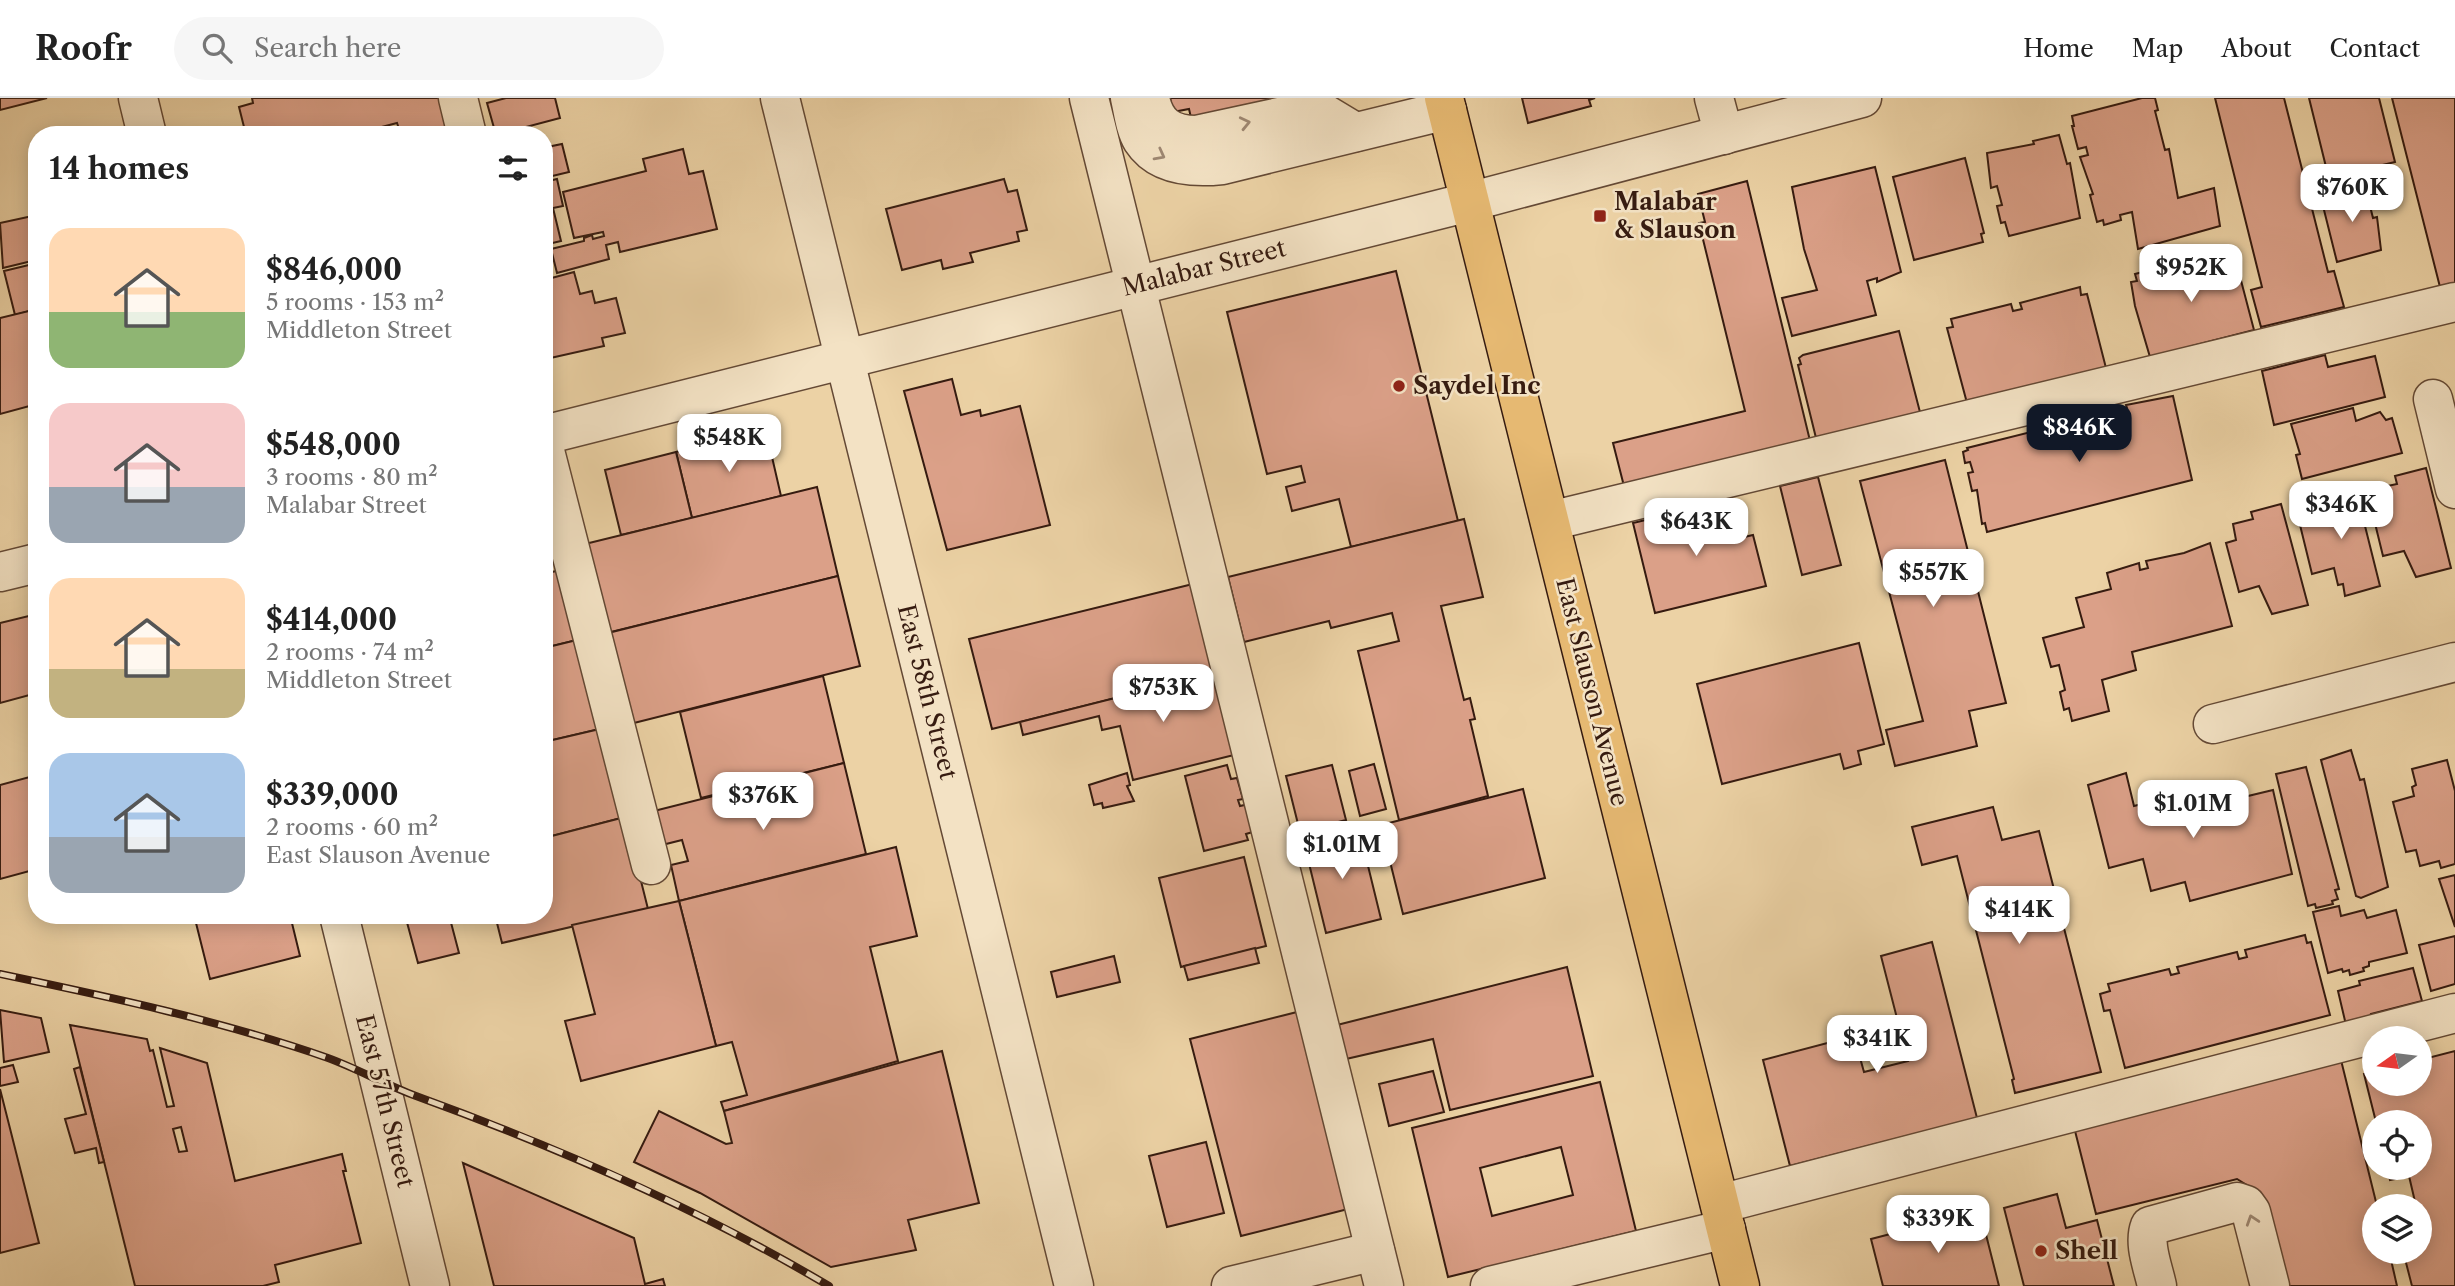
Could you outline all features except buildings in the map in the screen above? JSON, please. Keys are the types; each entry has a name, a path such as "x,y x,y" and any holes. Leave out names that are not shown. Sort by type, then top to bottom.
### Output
{"main road":[{"name":"East Slauson Avenue","path":"1446,104 1740,1286"}],"street":[{"path":"138,98 146,126"},
{"path":"458,98 465,126"},
{"name":"East 58th Street","path":"780,98 1074,1286"},
{"path":"1089,98 1379,1269 1231,1286"},
{"path":"1130,98 1140,138 1153,154 1178,164 1200,167 1222,165 1355,132 1446,104"},
{"path":"1150,98 1158,121 1182,135 1196,135 1307,111 1325,114 1355,132"},
{"path":"1714,98 1724,135"},
{"name":"Malabar Street","path":"553,433 1469,202 1850,100"},
{"path":"1550,521 2455,302"},
{"path":"2433,399 2455,489"},
{"path":"553,482 651,865"},
{"path":"0,572 28,565"},
{"path":"2213,724 2455,662"},
{"name":"East 57th Street","path":"342,924 430,1286"},
{"path":"1490,1286 1723,1217 2455,1013"},
{"path":"2157,1286 2148,1247 2150,1226 2237,1202 2246,1205 2251,1212 2270,1286"}],"railway":[{"path":"0,974 207,1021 328,1058 405,1092 627,1181 729,1231 829,1286"}],"place":[{"name":"Malabar & Slauson","path":"1600,216"},
{"name":"Saydel Inc","path":"1399,386"},
{"name":"Shell","path":"2041,1251"}]}
